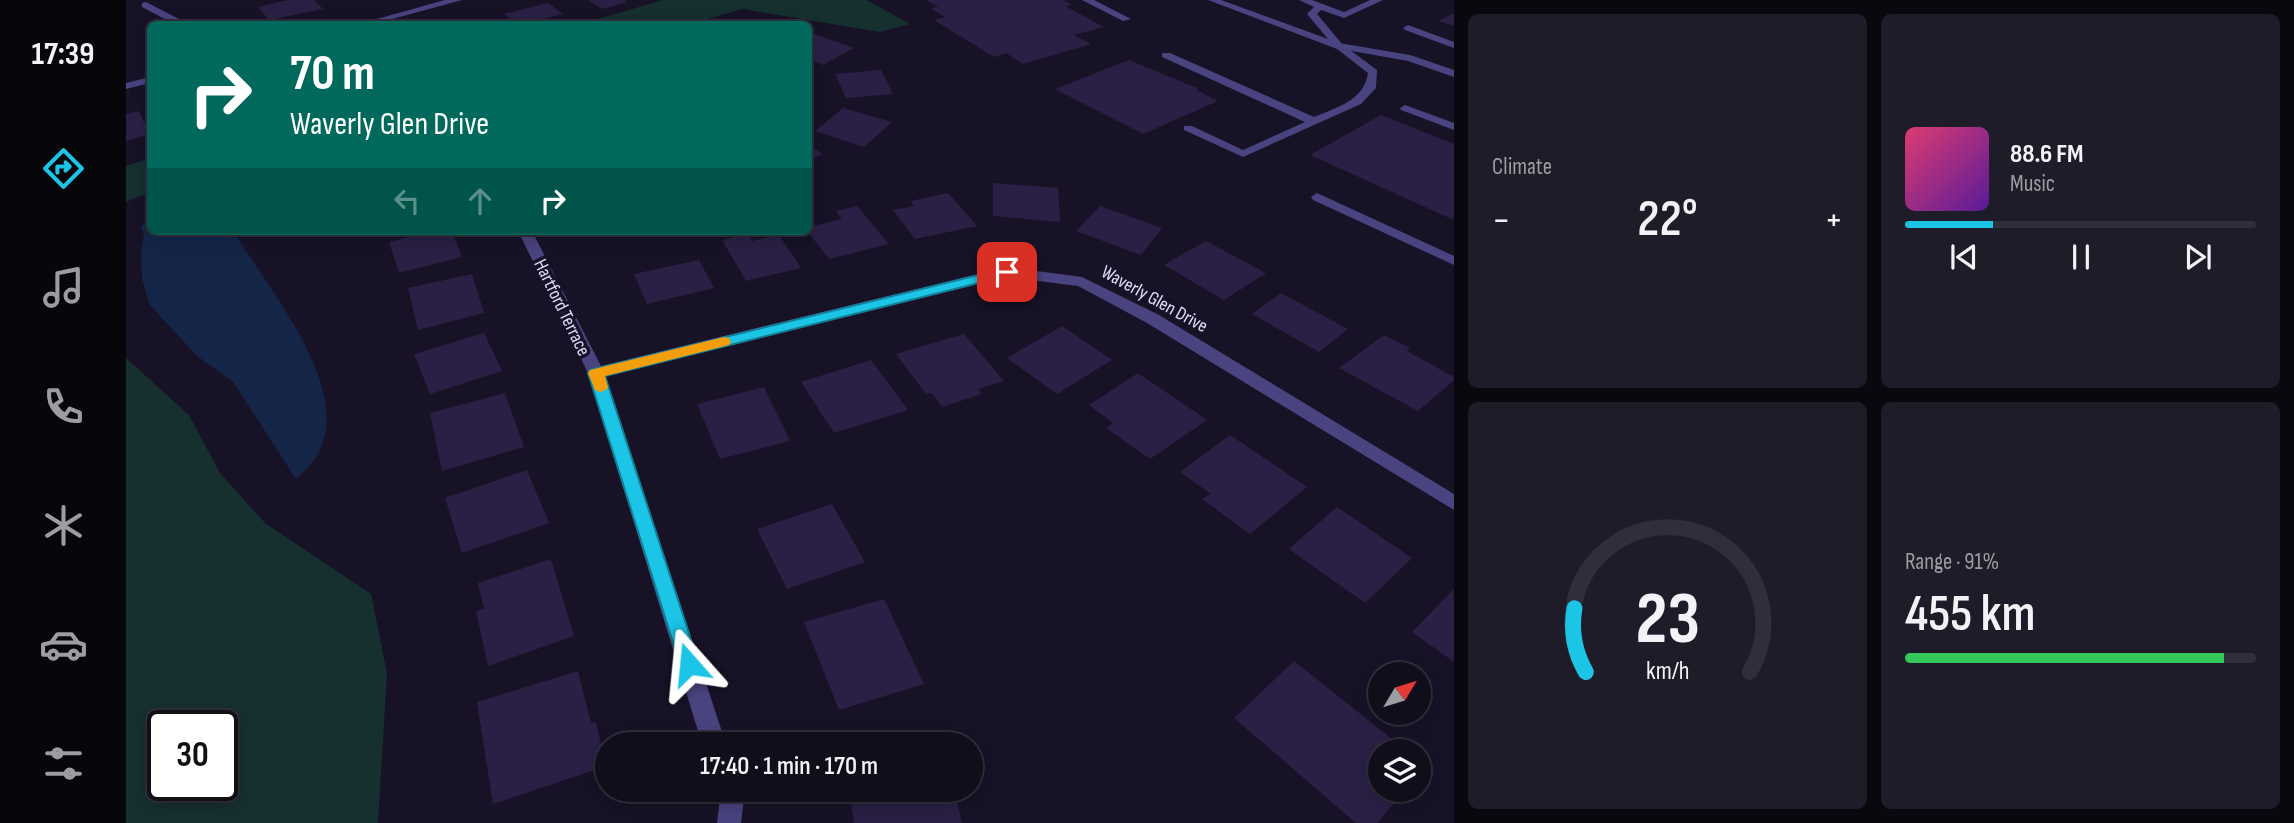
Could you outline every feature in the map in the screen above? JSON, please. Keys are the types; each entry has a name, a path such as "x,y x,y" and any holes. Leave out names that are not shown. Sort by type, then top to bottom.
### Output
{"street":[{"path":"376,21 457,0"},
{"path":"146,5 175,21"},
{"path":"1339,46 1410,58 1454,73"},
{"path":"126,86 147,81"},
{"name":"Hartford Terrace","path":"527,235 596,373 711,732"},
{"name":"Waverly Glen Drive","path":"596,373 1007,272 1082,282 1153,319 1454,503"},
{"path":"729,823 732,802"}],"lane":[{"path":"1087,0 1126,19"},
{"path":"1213,0 1339,46"},
{"path":"1304,0 1344,15 1378,0"},
{"path":"1188,128 1243,154 1357,102 1371,88 1373,72 1339,46 1312,14 1320,6"},
{"path":"1408,28 1454,45"},
{"path":"1166,55 1313,121"},
{"path":"1405,108 1454,127"},
{"path":"1317,197 1454,261"}],"green space":[{"path":"663,0 867,0 910,24 880,32 743,9 699,21 591,21"},
{"path":"147,159 147,193 126,202 126,166"},
{"path":"126,358 189,415 220,473 265,523 371,594 387,673 378,823 126,823"}],"water":[{"path":"147,222 147,235 238,235 293,323 311,357 323,390 326,423 318,453 296,479 233,382 197,356 149,304 142,278 141,253 144,236 141,226"}],"building":[{"path":"288,0 314,0 323,9 269,20 258,7"},
{"path":"588,0 624,0 628,2 602,9"},
{"path":"926,0 1063,0 1072,5 1065,6 1104,27 1074,35 1091,44 1023,64 1006,53 994,57 934,20 945,17 931,9 938,7"},
{"path":"548,3 563,14 535,21 513,21 504,14"},
{"path":"1454,13 1454,26 1438,21"},
{"path":"812,35 854,48 823,65 812,61"},
{"path":"1129,60 1199,89 1196,90 1218,101 1143,134 1055,89"},
{"path":"881,70 893,94 846,98 835,74"},
{"path":"843,108 892,122 864,147 815,131"},
{"path":"139,111 147,128 147,135 126,141 126,114"},
{"path":"1381,115 1454,144 1454,220 1310,155"},
{"path":"812,147 823,154 812,158"},
{"path":"993,183 1058,188 1060,222 993,216"},
{"path":"948,193 977,226 915,239 893,210 914,206 911,201"},
{"path":"857,206 889,244 829,259 810,235 812,226 842,219 836,211"},
{"path":"1100,206 1162,228 1141,255 1076,231"},
{"path":"418,235 454,235 462,257 399,273 389,242"},
{"path":"749,235 752,241 779,235 801,268 746,281 722,240"},
{"path":"1206,241 1266,273 1224,300 1164,265"},
{"path":"699,260 714,288 647,304 634,274"},
{"path":"472,274 484,313 418,330 408,288"},
{"path":"1281,293 1348,329 1319,352 1252,314"},
{"path":"1062,326 1112,360 1057,394 1007,358"},
{"path":"484,333 502,371 430,394 414,354"},
{"path":"964,334 1004,381 978,389 982,394 942,407 932,393 926,394 896,354"},
{"path":"1384,335 1410,348 1407,351 1454,377 1454,380 1418,411 1339,368"},
{"path":"871,360 908,410 834,433 801,382"},
{"path":"1138,373 1207,420 1150,459 1106,428 1113,423 1089,405"},
{"path":"764,387 790,441 720,459 697,404"},
{"path":"505,393 524,447 442,471 430,413"},
{"path":"1230,435 1307,487 1250,534 1202,499 1211,494 1180,472"},
{"path":"527,470 549,523 462,553 445,498"},
{"path":"832,504 865,562 787,589 757,529"},
{"path":"1337,507 1412,558 1365,603 1289,549"},
{"path":"551,559 574,636 488,666 476,611 484,609 478,583"},
{"path":"1454,589 1454,662 1412,632"},
{"path":"884,599 924,684 839,710 804,622"},
{"path":"1294,661 1368,720 1368,725 1374,725 1392,739 1368,739 1368,802 1395,802 1377,823 1356,823 1234,718"},
{"path":"578,671 591,723 596,722 598,732 595,732 595,770 493,804 477,702"},
{"path":"851,802 957,802 962,823 854,823"}],"slow traffic":[{"path":"600,387 596,373 724,342"}],"route":[{"path":"689,664 596,373 1007,272"}]}
